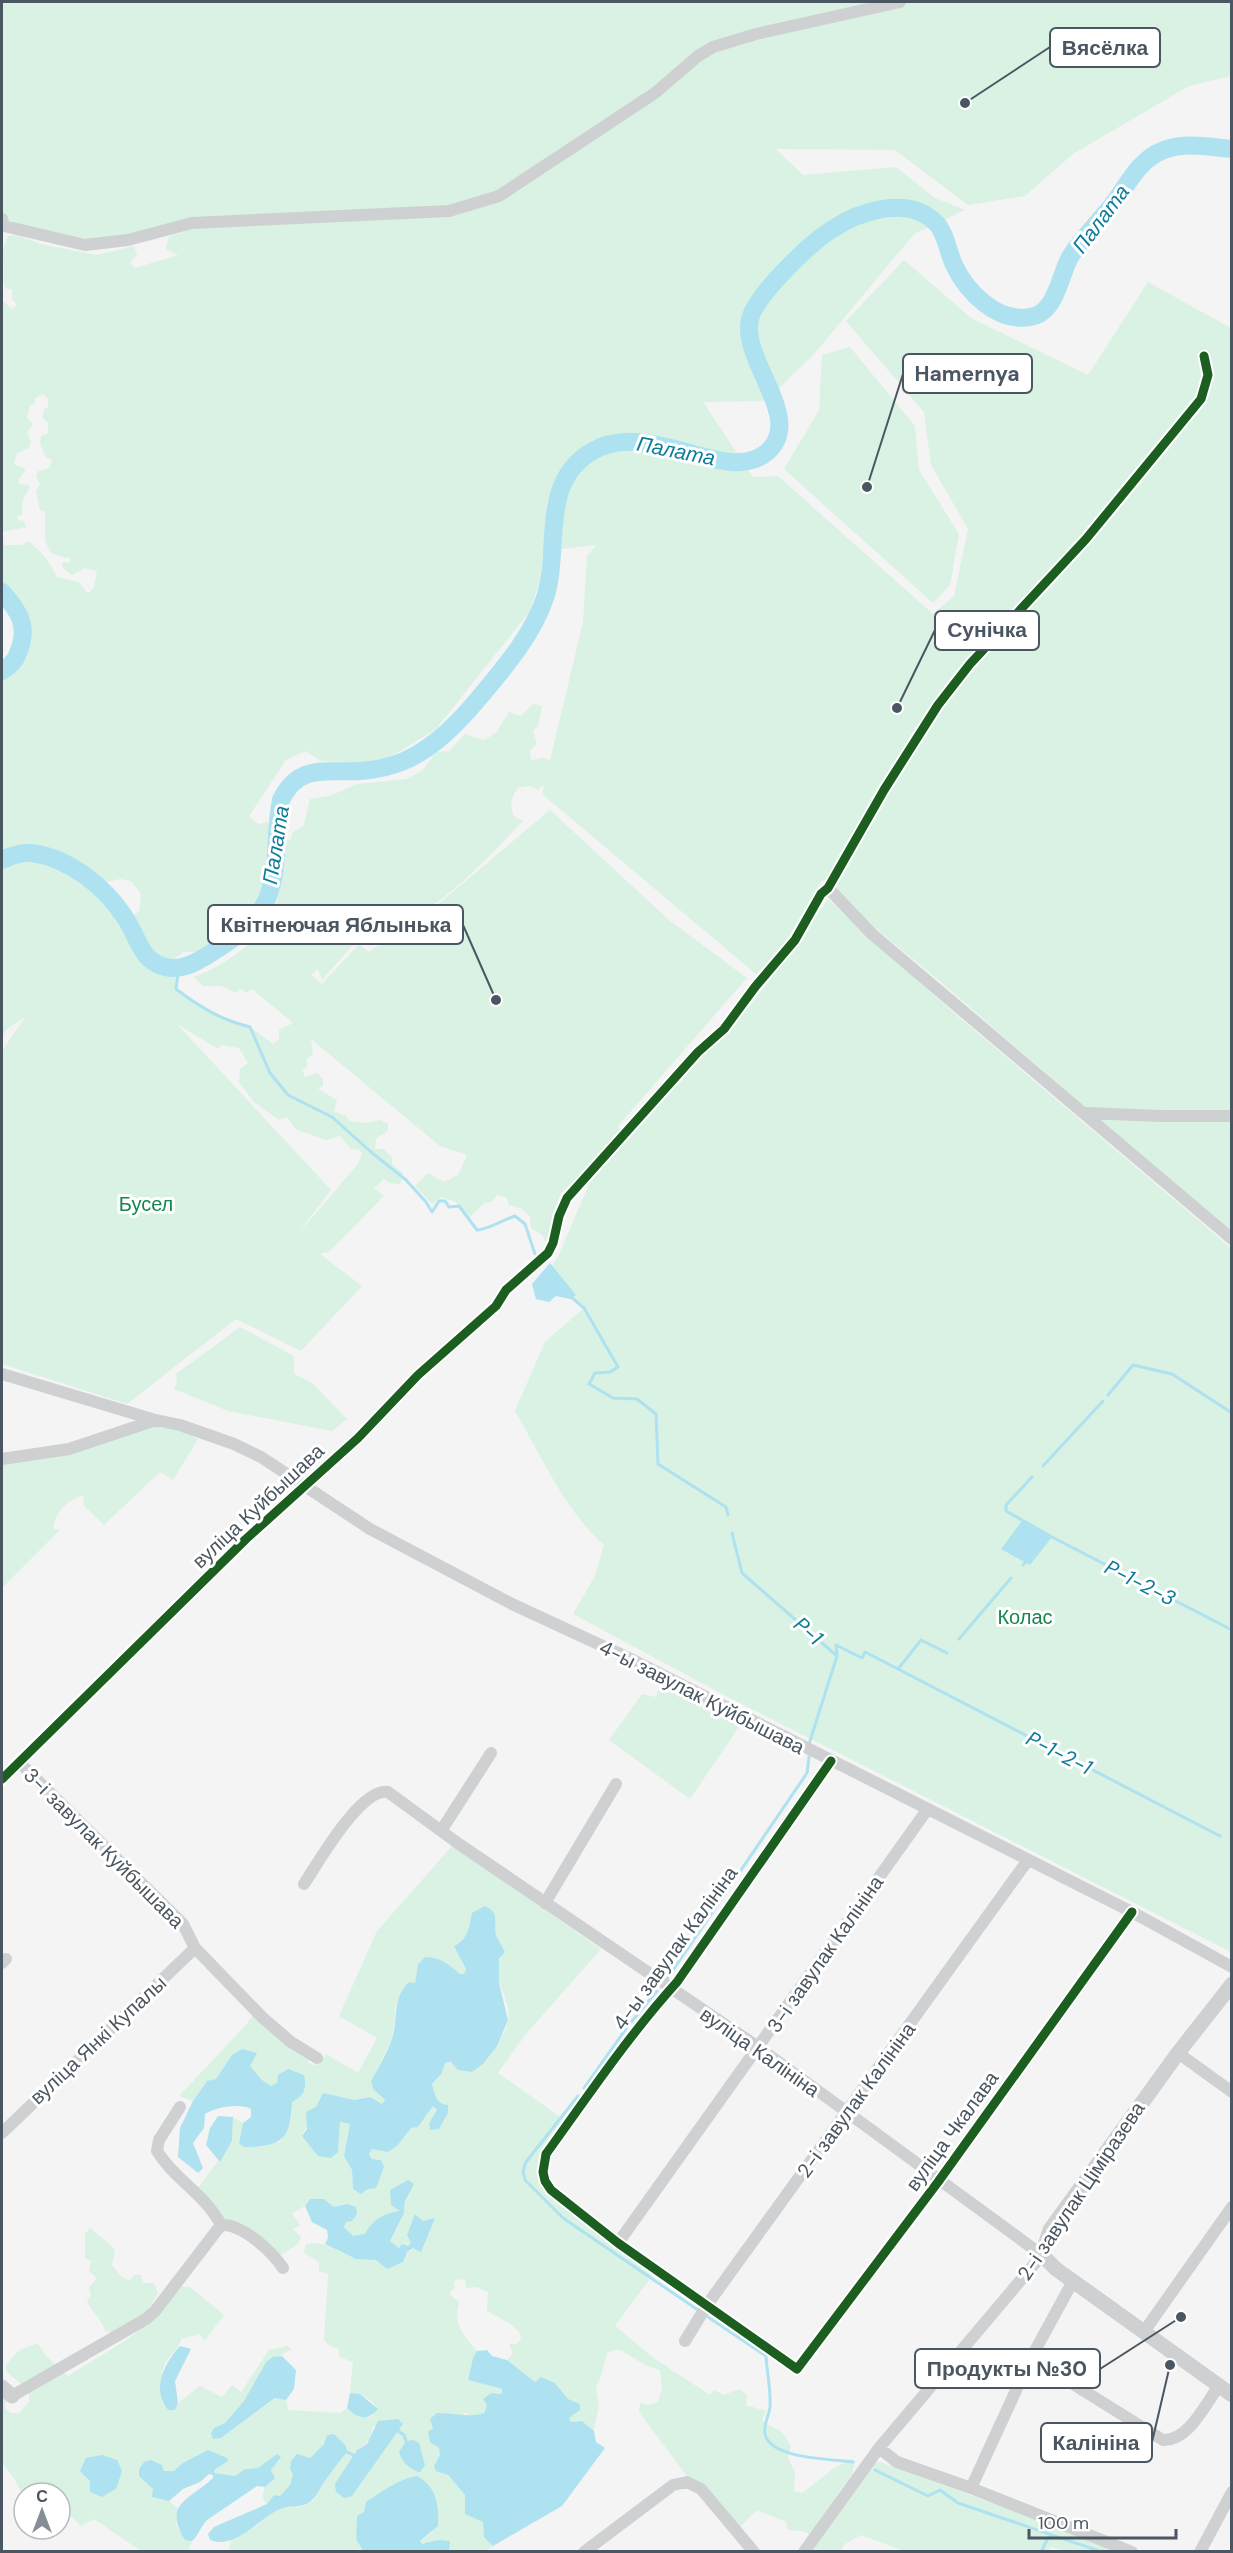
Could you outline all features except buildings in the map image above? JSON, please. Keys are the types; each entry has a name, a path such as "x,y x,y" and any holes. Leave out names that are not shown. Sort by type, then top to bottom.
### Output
{"street":[{"path":"2,219 4,226 85,245 128,240 192,223 449,211 499,196 655,93 698,56 713,47 756,34 900,2"},
{"name":"вуліца Куйбышава","path":"2,1779 246,1539 358,1438 418,1375 496,1306 506,1290 540,1261 553,1244 559,1216 567,1198 698,1052 724,1029 755,987 795,940 821,894 828,888 884,790 938,705 970,664 1086,539 1201,399 1208,375 1204,356"},
{"path":"828,888 872,934 1232,1239"},
{"path":"1086,1113 1232,1116"},
{"name":"4-ы завулак Куйбышава","path":"2,1374 128,1414 180,1425 234,1444 261,1457 370,1529 512,1604 635,1661 1132,1912 1232,1967"},
{"path":"2,1459 69,1449 156,1420"},
{"path":"441,1831 491,1753"},
{"name":"4-ы завулак Калініна","path":"618,2243 551,2190 545,2181 543,2172 546,2154 670,1989 831,1761"},
{"name":"3-і завулак Куйбышава","path":"19,1762 183,1924 195,1948 263,2018 291,2042 316,2058"},
{"path":"545,1903 616,1784"},
{"name":"вуліца Калініна","path":"304,1884 337,1834 368,1798 376,1792 383,1791 394,1795 441,1831 758,2048 1042,2255 1143,2333 1225,2390"},
{"name":"3-і завулак Калініна","path":"618,2243 927,1810"},
{"name":"2-і завулак Калініна","path":"685,2341 707,2305 1028,1860"},
{"name":"вуліца Чкалава","path":"707,2305 797,2369 938,2181 1132,1912"},
{"name":"вуліца Янкі Купалы","path":"2,2133 195,1948"},
{"name":"2-і завулак Ціміразева","path":"804,2552 879,2448 1042,2255 1050,2230 1178,2053 1232,1984"},
{"path":"1178,2053 1232,2092"},
{"path":"180,2107 159,2140 157,2151 164,2162 215,2212 221,2225"},
{"path":"1143,2333 1232,2207"},
{"path":"221,2225 236,2226 246,2232 278,2260 283,2268"},
{"path":"7,2391 146,2319 155,2311 221,2225"},
{"path":"618,2243 707,2305"},
{"path":"971,2488 1031,2358 1073,2281"},
{"path":"1031,2358 1163,2440 1172,2440 1185,2432 1225,2390"},
{"path":"879,2448 897,2462 971,2488 1132,2552"},
{"path":"584,2552 673,2485 687,2482 701,2489 754,2552"},
{"path":"1200,2552 1232,2492"}],"green space":[{"name":"Бусел","path":"2,2 1231,2 1231,76 1189,86 1073,154 1025,196 968,205 895,150 776,149 803,175 896,167 935,198 965,210 914,234 814,354 766,401 703,402 753,477 778,476 933,614 954,596 968,529 931,465 924,412 846,321 904,260 971,318 1088,375 1148,282 1231,328 1231,1233 936,978 869,923 827,880 821,881 782,949 756,974 542,794 544,785 538,790 529,786 518,788 511,802 514,816 523,821 459,884 436,903 382,939 381,929 375,924 366,923 362,915 355,916 350,930 354,944 322,980 318,969 311,975 322,984 359,944 369,952 430,911 550,810 669,920 747,978 618,1126 621,1132 571,1189 568,1187 563,1191 559,1197 547,1244 542,1235 531,1228 530,1217 522,1209 509,1205 506,1197 497,1195 492,1202 484,1203 470,1217 456,1202 441,1197 432,1204 415,1186 428,1173 444,1182 458,1175 467,1155 440,1146 311,1039 313,1054 307,1059 307,1068 302,1070 305,1077 317,1073 323,1079 323,1086 318,1089 337,1100 334,1111 346,1116 350,1121 366,1123 380,1120 388,1124 388,1131 376,1138 375,1149 383,1149 392,1157 392,1164 403,1173 400,1184 389,1183 384,1179 374,1188 384,1196 329,1252 320,1254 362,1286 301,1351 236,1319 127,1404 2,1364 2,1051 25,1017 7,1029 2,1036 2,867 25,860 41,861 67,871 80,879 113,909 123,924 138,957 145,965 158,973 178,978 177,989 200,1007 227,1021 250,1027 273,1044 279,1039 279,1030 293,1023 252,989 246,993 241,989 236,993 221,986 203,986 194,977 207,972 244,948 255,938 272,914 279,893 284,837 290,840 293,832 304,825 310,799 330,796 357,784 406,779 423,770 436,752 449,751 465,734 484,740 496,733 509,712 521,716 533,704 542,706 538,725 533,731 537,744 530,750 531,760 543,758 550,760 583,622 587,556 597,545 543,551 540,581 530,611 436,729 387,759 359,763 321,761 306,751 286,760 249,816 258,824 267,822 274,828 268,873 258,900 238,925 199,952 183,952 174,959 163,959 148,948 131,917 139,911 141,894 131,881 120,879 106,882 51,848 38,847 31,843 2,851 2,678 18,665 28,647 30,628 23,607 3,582 2,540 5,545 22,545 28,541 45,557 57,577 79,582 88,594 94,587 97,571 84,568 72,575 63,568 62,563 70,562 71,557 65,558 51,553 45,541 45,512 40,510 36,492 40,484 36,477 38,471 49,468 52,460 46,457 40,444 41,436 48,433 48,423 43,418 44,409 48,407 48,399 43,394 35,398 35,404 30,405 27,418 33,424 27,433 31,441 29,448 17,453 14,464 26,469 18,480 19,484 29,485 30,488 23,501 22,515 17,516 18,520 24,521 26,527 2,534 2,300 12,309 17,305 12,299 12,289 8,290 4,286 3,249 8,236 17,235 41,244 97,255 134,246 137,255 130,263 135,268 178,255 166,249 169,236 189,230 187,220 124,238 87,242 56,236 5,220 2,213","holes":["177,1024 218,1049 221,1045 239,1048 248,1063 240,1069 239,1082 254,1102 279,1120 287,1117 295,1129 326,1140 340,1136 351,1149 359,1150 362,1154 357,1165 296,1236 331,1190"]},
{"path":"850,347 915,426 919,470 959,534 950,585 933,603 784,469 819,410 822,355"},
{"name":"Колас","path":"828,899 954,1013 1231,1248 1231,1952 724,1695 573,1614 595,1576 604,1545 590,1532 566,1499 515,1411 545,1342 584,1308 545,1275 558,1257 590,1182 765,987"},
{"path":"240,1327 294,1356 294,1374 311,1382 347,1419 332,1431 228,1411 174,1389 177,1381 176,1374"},
{"path":"151,1426 179,1429 198,1439 173,1480 160,1472 104,1525 84,1506 83,1495 71,1500 56,1517 53,1529 60,1530 2,1588 2,1463"},
{"path":"665,1683 738,1721 739,1727 690,1799 609,1740 642,1694 656,1697 659,1688"},
{"path":"453,1845 601,1949 526,2034 498,2073 566,2121 544,2153 543,2181 654,2273 615,2326 655,2359 710,2395 714,2390 724,2395 739,2389 747,2395 746,2405 766,2411 762,2421 782,2432 791,2446 788,2459 795,2472 794,2491 802,2493 833,2469 851,2459 855,2461 852,2474 834,2499 842,2505 874,2463 880,2462 1123,2551 1066,2551 1050,2547 1049,2552 904,2551 861,2535 845,2544 841,2551 813,2551 819,2539 803,2531 788,2530 786,2522 757,2510 740,2527 689,2479 639,2412 640,2403 650,2405 658,2401 662,2389 660,2370 618,2349 607,2353 596,2387 599,2405 594,2431 582,2421 571,2422 568,2418 580,2404 568,2399 555,2383 535,2382 507,2360 513,2353 509,2344 516,2344 521,2340 520,2333 509,2323 487,2311 488,2292 476,2287 466,2288 465,2280 459,2279 454,2282 455,2287 449,2294 459,2302 457,2317 460,2329 477,2351 468,2380 502,2389 502,2394 491,2393 484,2398 487,2405 483,2413 474,2416 465,2413 439,2447 440,2455 434,2466 448,2475 465,2495 465,2514 483,2522 485,2537 493,2546 486,2551 449,2551 450,2542 438,2541 422,2544 420,2541 433,2532 364,2512 357,2517 356,2539 363,2551 229,2551 231,2539 255,2527 273,2512 284,2507 304,2506 314,2500 326,2479 324,2444 293,2474 290,2485 280,2496 274,2495 267,2504 262,2497 265,2487 275,2478 271,2470 281,2457 258,2468 245,2469 235,2476 215,2473 213,2470 228,2461 208,2450 185,2462 174,2471 164,2471 149,2484 159,2497 169,2501 178,2509 176,2525 185,2539 192,2541 188,2551 141,2551 94,2519 81,2526 72,2517 72,2481 16,2481 2,2463 2,2395 6,2398 5,2408 11,2413 19,2413 29,2402 29,2391 6,2371 6,2365 18,2351 38,2343 46,2356 68,2376 128,2339 157,2314 179,2286 190,2287 224,2315 205,2340 199,2334 181,2339 163,2368 162,2402 175,2410 178,2403 200,2386 222,2397 232,2385 241,2392 269,2350 288,2346 291,2350 266,2362 244,2401 225,2423 221,2438 276,2398 286,2400 288,2410 340,2413 347,2408 351,2413 371,2417 377,2409 373,2402 350,2393 353,2362 339,2357 339,2349 330,2346 324,2340 328,2274 319,2271 319,2262 304,2253 306,2244 314,2243 326,2245 360,2259 376,2259 410,2251 416,2245 423,2221 415,2214 411,2243 400,2248 390,2241 404,2213 408,2180 400,2211 365,2234 353,2237 344,2227 347,2204 334,2207 324,2199 310,2199 305,2206 292,2213 300,2225 293,2229 301,2237 298,2244 280,2256 223,2220 221,2212 197,2189 232,2142 233,2117 243,2123 239,2142 244,2147 261,2147 280,2142 292,2118 291,2105 284,2091 278,2083 271,2086 262,2080 250,2066 232,2055 216,2080 207,2081 193,2101 179,2096 254,2014 308,2057 308,2062 313,2065 320,2064 326,2054 358,2073 377,2038 339,2016 377,1931","holes":["472,1913 496,1917 496,1935 505,1952 498,1969 498,1978 508,2012 504,2032 485,2063 445,2063 442,2073 432,2084 438,2101 448,2106 448,2113 439,2129 430,2130 429,2123 437,2110 433,2106 418,2127 411,2128 397,2146 388,2152 372,2149 369,2153 372,2159 381,2160 353,2189 352,2170 344,2156 350,2124 340,2122 338,2152 302,2136 323,2093 355,2100 370,2097 382,2104 385,2100 373,2089 371,2081 392,2040 396,2004 415,1983 418,1964 425,1957 430,1957 464,1974 466,1970 461,1943 469,1931","403,2424 352,2496 357,2450 368,2441 373,2427"]},
{"path":"90,2228 115,2249 112,2265 122,2277 130,2281 134,2275 141,2275 143,2283 154,2283 158,2293 146,2313 114,2333 105,2331 87,2301 91,2295 89,2287 97,2278 89,2271 91,2261 85,2258 85,2234"}],"water":[{"path":"550,1263 576,1295 570,1299 556,1296 549,1302 536,1299 532,1284"},
{"path":"1022,1521 1052,1537 1030,1565 1001,1549"},
{"path":"485,1906 495,1915 496,1935 505,1952 499,1959 499,1983 508,2020 497,2046 484,2063 472,2072 458,2070 451,2062 445,2063 442,2073 432,2084 438,2101 448,2105 448,2113 439,2129 430,2130 429,2123 437,2110 433,2106 418,2127 411,2128 397,2146 388,2152 372,2149 369,2154 372,2159 381,2160 384,2167 376,2188 368,2189 361,2194 353,2189 352,2170 344,2156 350,2124 340,2122 338,2152 331,2158 318,2156 302,2136 307,2129 306,2112 316,2107 323,2093 355,2100 370,2097 382,2104 385,2100 373,2089 371,2081 391,2042 403,1989 409,1982 415,1983 418,1964 425,1957 440,1960 460,1974 464,1974 466,1969 454,1946 465,1937 472,1913"},
{"path":"242,2049 257,2053 250,2066 262,2080 271,2086 277,2083 278,2075 288,2069 304,2075 304,2092 292,2102 289,2125 282,2139 267,2145 244,2147 239,2143 243,2123 251,2117 251,2109 241,2106 228,2107 215,2109 205,2114 204,2128 193,2143 203,2168 198,2173 178,2157 180,2128 193,2101 207,2081 216,2079 232,2055"},
{"path":"218,2116 233,2117 232,2141 220,2162 206,2145 210,2128"},
{"path":"408,2180 414,2184 405,2201 404,2213 390,2241 399,2248 402,2244 408,2246 411,2243 407,2235 415,2214 423,2221 435,2218 421,2252 413,2248 407,2252 403,2262 387,2269 376,2260 356,2259 325,2244 328,2238 327,2230 312,2222 305,2206 310,2199 324,2199 334,2207 347,2204 356,2207 357,2214 352,2221 346,2222 344,2227 353,2236 365,2234 379,2218 400,2211 391,2205 390,2190"},
{"path":"180,2346 191,2349 175,2381 178,2403 175,2410 168,2410 160,2393 160,2385 169,2360"},
{"path":"487,2350 492,2356 507,2360 535,2382 541,2377 555,2383 568,2399 580,2404 580,2410 569,2418 571,2422 582,2421 594,2431 596,2442 605,2448 562,2506 493,2546 484,2537 483,2522 465,2514 465,2495 448,2475 436,2471 434,2466 440,2455 439,2448 430,2442 428,2432 433,2428 430,2419 437,2413 467,2415 484,2413 487,2405 483,2399 491,2393 502,2394 502,2389 468,2380 477,2351"},
{"path":"282,2356 296,2370 294,2389 286,2400 275,2398 221,2438 213,2439 211,2433 214,2428 225,2423 244,2401 266,2362 273,2357"},
{"path":"350,2393 360,2394 378,2409 366,2417 355,2414 347,2408"},
{"path":"398,2419 403,2424 352,2496 344,2498 336,2492 335,2484 357,2450 367,2444 378,2421"},
{"path":"334,2434 346,2446 347,2452 311,2501 304,2505 280,2509 247,2532 229,2541 210,2540 208,2534 214,2527 267,2504 274,2495 280,2496 290,2485 293,2474 290,2469 291,2461 297,2454 310,2458 324,2444 327,2435"},
{"path":"413,2440 419,2443 425,2465 420,2472 406,2465 399,2452 406,2441"},
{"path":"208,2450 227,2458 228,2461 214,2470 215,2473 235,2476 245,2469 258,2468 277,2454 281,2457 271,2470 275,2478 265,2487 257,2486 207,2520 192,2541 185,2540 179,2528 178,2510 188,2497 213,2478 213,2475 209,2474 200,2482 183,2489 169,2501 152,2497 153,2489 139,2476 139,2469 144,2462 151,2460 162,2465 164,2471 174,2471 185,2462"},
{"path":"102,2455 117,2460 122,2471 116,2489 102,2497 90,2492 90,2481 80,2471 86,2458"},
{"path":"417,2476 424,2480 433,2491 438,2511 438,2526 420,2541 422,2544 438,2540 450,2541 449,2551 363,2551 356,2539 357,2516 364,2512 366,2502 396,2483"}],"waterway":[{"name":"Палата","path":"2,860 32,853 72,867 96,885 116,905 146,955 157,964 165,967 181,967 203,958 239,934 263,908 274,875 281,800 296,780 314,772 382,768 415,756 454,725 507,663 533,625 545,598 552,559 554,519 558,499 564,481 575,465 591,452 613,443 637,442 730,462 749,461 766,453 777,439 779,424 770,389 754,353 749,335 750,319 754,309 772,284 821,237 842,223 869,212 898,208 925,214 939,227 945,237 954,265 975,295 984,303 1006,315 1018,318 1033,316 1041,313 1049,305 1070,257 1148,159 1164,150 1180,146 1232,149"},
{"name":"Палата","path":"2,592 14,606 23,628 21,644 15,659 2,671"},
{"path":"179,967 176,989 211,1012 250,1027 270,1073 288,1095 332,1117 406,1180 432,1212 439,1201 445,1201 449,1207 459,1206 477,1230 515,1216 525,1224 535,1254"},
{"path":"571,1297 584,1308 618,1367 610,1372 595,1373 589,1384 613,1398 637,1399 656,1414 658,1464 726,1507 728,1515"},
{"path":"1108,1395 1133,1365 1172,1374 1232,1413"},
{"path":"1043,1466 1103,1401"},
{"name":"P-1-2-3","path":"1032,1477 1006,1505 1006,1511 1232,1630"},
{"name":"P-1","path":"732,1533 742,1573 837,1656 809,1744"},
{"path":"1023,1565 1028,1559"},
{"path":"959,1639 1011,1578"},
{"path":"837,1656 836,1645 862,1658 865,1652 898,1669 921,1640 947,1653"},
{"name":"P-1-2-1","path":"898,1669 1220,1836"},
{"name":"P-1","path":"667,1979 807,1773 809,1757"},
{"name":"P-1","path":"584,2088 628,2026 657,1991"},
{"name":"P-1","path":"578,2096 526,2162 523,2171 525,2180 563,2218 698,2310"},
{"path":"708,2317 766,2356 770,2401 765,2434 769,2442 790,2453 853,2462"},
{"path":"398,2431 404,2435 406,2441"},
{"path":"347,2452 353,2455"},
{"path":"875,2470 928,2496 940,2490 958,2503 1102,2552"},
{"path":"1041,2552 1050,2534"}],"cycle path":[{"path":"2,1779 246,1539 358,1438 418,1375 496,1306 506,1290 548,1253 567,1198 698,1052 724,1029 755,987 795,940 821,894 828,888 884,790 938,705 970,664 1086,539 1201,399 1208,375 1204,356"},
{"path":"831,1761 677,1982 626,2044 546,2154 543,2172 545,2181 551,2190 618,2243 797,2369 938,2182 1132,1912"}],"place":[{"name":"Вясёлка","path":"965,103"},
{"name":"Hamernya","path":"867,487"},
{"name":"Сунічка","path":"897,708"},
{"name":"Квітнеючая Яблынька","path":"496,1000"},
{"name":"Продукты №30","path":"1181,2317"},
{"name":"Калініна","path":"1170,2365"}]}
